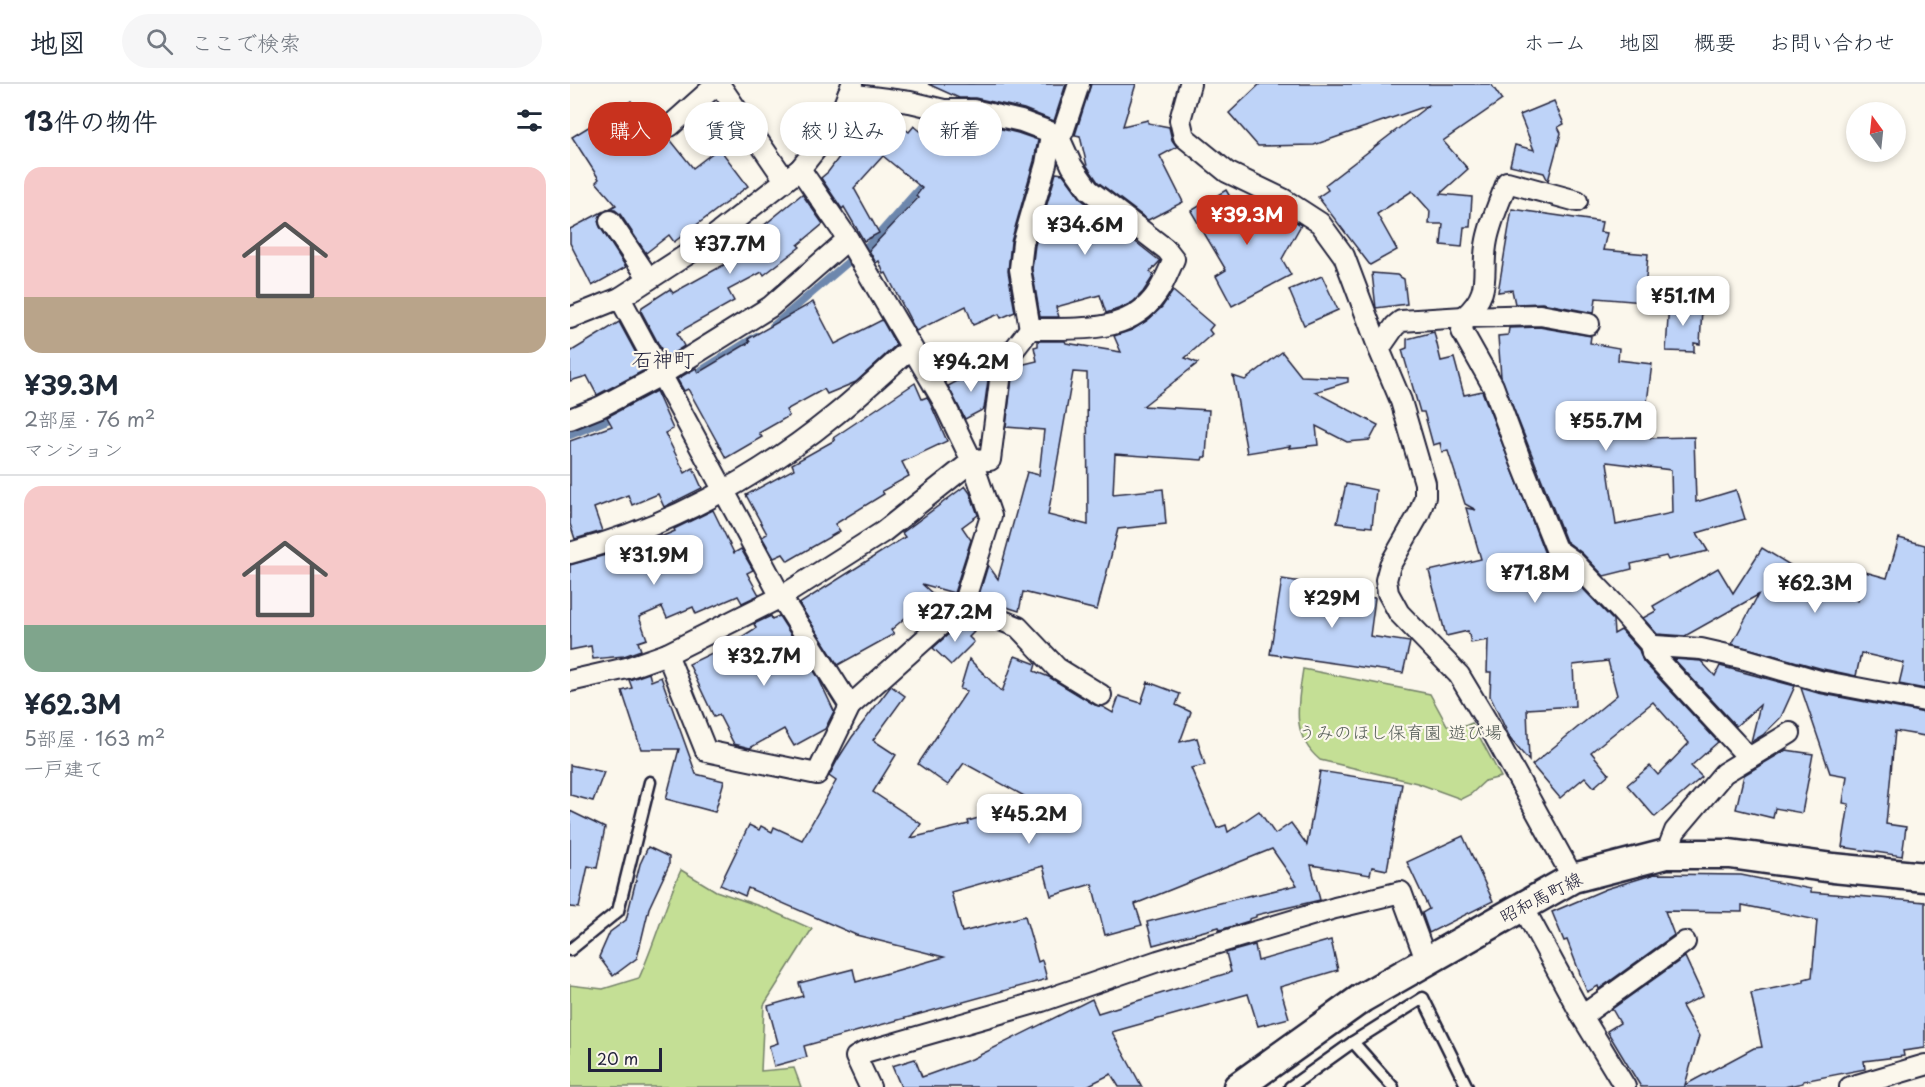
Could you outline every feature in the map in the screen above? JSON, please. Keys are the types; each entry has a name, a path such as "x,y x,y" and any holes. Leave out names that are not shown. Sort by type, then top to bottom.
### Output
{"main road":[{"name":"昭和馬町線","path":"1238,1087 1362,998 1574,878 1666,854 1730,854 1925,878"}],"street":[{"path":"667,654 706,751 817,774 849,706 963,605 991,516 972,461 942,399 848,239 718,84 672,124"},
{"path":"570,681 627,668 667,654 782,597 883,532 972,461 990,460 1002,365 1030,329 1020,269 1023,243 1046,164 1051,135 1058,135 1062,132 1079,84"},
{"path":"1190,84 1180,120 1184,137 1227,172 1283,199 1320,223 1344,256 1401,401 1425,483 1425,497 1419,514 1390,565 1386,580 1388,593 1399,613 1459,675 1574,878"},
{"path":"570,318 620,298 708,241 793,175 838,121 850,89 944,110 973,110 1021,121 1058,135 1072,166 1089,190 1167,250 1174,259 1154,299 1145,308 1125,320 1103,328 1030,329"},
{"path":"1577,201 1507,182 1487,240 1485,288 1473,309 1464,317 1462,331 1493,387 1556,549 1573,561 1619,609 1650,644 1652,652 1749,758"},
{"path":"610,222 649,279"},
{"path":"570,419 600,407 661,375 770,307 848,239"},
{"path":"620,298 782,597 849,706"},
{"path":"1379,349 1401,321 1540,315 1589,324"},
{"path":"570,553 638,532 723,491 759,470 835,416 911,348"},
{"path":"963,605 1018,627 1057,668 1101,695"},
{"path":"1652,652 1655,646 1701,649 1820,681 1925,701"},
{"path":"1666,854 1675,831 1725,773 1790,733"},
{"path":"870,1087 856,1057 865,1052 1042,1001 1158,961 1335,908 1401,892 1426,960"},
{"path":"1522,907 1582,1016 1625,1087"},
{"path":"1582,1016 1685,942"},
{"path":"1850,1087 1925,1065"}],"lane":[{"path":"570,950 618,910 650,782"},
{"path":"1290,1087 1353,1042 1423,998 1467,1087"},
{"path":"1353,1042 1393,1087"}],"green space":[{"name":"うみのほし保育園 遊び場","path":"1303,669 1430,694 1447,725 1460,728 1472,723 1501,777 1485,781 1471,794 1461,799 1417,783 1320,760 1310,750 1300,729 1298,707"},
{"path":"681,870 716,891 765,908 812,929 764,1005 761,1071 794,1068 801,1087 570,1087 570,985 603,989 639,978"}],"building":[{"path":"928,84 1066,84 1054,121 1024,109 1002,104 1002,102 959,98"},
{"path":"1091,84 1136,84 1123,126 1148,120 1148,123 1169,127 1172,140 1177,147 1160,156 1183,202 1148,220 1098,182 1087,166 1080,136 1075,135"},
{"path":"1260,84 1491,84 1502,100 1443,141 1468,169 1440,194 1472,197 1470,227 1464,227 1462,247 1441,245 1443,224 1429,224 1430,211 1412,191 1377,214 1397,250 1370,265 1318,197 1328,190 1325,185 1429,105 1314,145 1258,146 1229,113"},
{"path":"1554,101 1564,124 1558,127 1561,133 1548,181 1544,173 1510,165 1515,145 1534,150 1520,115"},
{"path":"914,126 918,129 918,156 1002,156 1002,129 1038,140 1011,242 1008,271 1015,312 1001,318 999,314 973,325 966,306 916,331 886,273 884,274 879,261 876,263 869,250 918,198 916,196 922,188 883,156 906,156 906,130 909,132"},
{"path":"588,127 588,156 672,156 672,142 693,168 709,156 725,156 748,186 674,242 669,235 646,253 620,214 615,210 607,210 616,205 596,182 599,179 572,137"},
{"path":"840,156 883,156 854,188 879,233 864,241 844,207 842,209 821,178"},
{"path":"1056,173 1063,174 1082,200 1160,261 1150,272 1154,275 1143,292 1133,302 1106,313 1100,295 1056,307 1059,317 1040,317 1032,269 1035,245"},
{"path":"1226,190 1250,231 1265,203 1301,225 1282,259 1291,275 1232,306 1216,276 1226,270 1191,211"},
{"path":"802,194 823,224 798,245 800,247 764,275 762,272 728,290 734,301 677,333 684,346 666,358 641,311 642,307 670,289 673,293 731,261 727,255 747,244 745,241"},
{"path":"1512,209 1602,222 1600,232 1607,233 1603,250 1648,254 1644,302 1596,298 1594,313 1542,303 1515,304 1512,290 1498,292"},
{"path":"602,212 598,221 600,227 626,267 592,286 570,243 570,229"},
{"path":"1372,273 1397,275 1404,279 1407,304 1376,308"},
{"path":"1322,276 1338,310 1304,325 1289,290"},
{"path":"1173,291 1213,325 1209,330 1212,334 1185,358 1198,363 1143,406 1209,410 1206,457 1202,460 1115,454 1113,494 1163,489 1166,524 1118,529 1097,610 1023,592 1019,611 978,598 988,565 998,579 1027,472 1039,475 1044,430 1006,427 1013,370 1016,366 1037,361 1034,347 1038,346 1038,341 1065,341 1121,352 1114,336 1132,330 1162,307","holes":["1073,372 1087,373 1088,525 1048,515"]},
{"path":"1669,301 1691,302 1690,309 1702,309 1700,344 1694,343 1694,352 1666,351"},
{"path":"813,302 835,344 882,320 896,345 856,382 827,394 824,389 786,410 789,416 759,433 762,437 726,458 688,389 684,391 677,379 696,368 698,373 750,342 748,339"},
{"path":"619,322 645,370 597,395 587,376 570,381 570,352"},
{"path":"1539,327 1591,336 1590,343 1619,348 1618,360 1652,364 1644,425 1649,425 1647,438 1694,437 1696,502 1736,490 1745,519 1697,533 1708,551 1668,560 1666,556 1631,564 1632,569 1604,576 1582,553 1566,541 1501,377 1498,336 1508,335 1509,328","holes":["1607,462 1671,470 1672,513 1616,525"]},
{"path":"1434,332 1441,361 1454,358 1464,395 1482,391 1545,554 1565,570 1613,620 1614,634 1621,630 1639,650 1643,661 1718,742 1691,766 1702,777 1655,817 1627,785 1650,766 1658,775 1689,743 1653,702 1591,752 1609,774 1594,787 1585,777 1560,798 1532,765 1617,695 1608,661 1573,665 1575,706 1527,709 1529,761 1511,740 1490,696 1491,672 1487,672 1488,640 1471,643 1468,631 1446,636 1429,571 1481,559 1466,508 1476,510 1465,504 1448,451 1442,452 1440,443 1433,445 1424,412 1420,412 1402,350 1407,348 1407,339"},
{"path":"1282,352 1301,376 1348,378 1348,382 1315,392 1378,425 1370,440 1347,442 1316,426 1318,445 1289,448 1290,446 1247,453 1233,376 1245,380"},
{"path":"984,367 989,373 984,409 965,419 948,386"},
{"path":"915,383 922,399 927,397 947,441 902,462 909,476 882,491 884,494 835,524 840,531 788,561 783,554 774,558 762,537 767,534 746,495 794,469 792,464 835,440 833,438"},
{"path":"656,391 673,429 665,433 685,473 693,468 702,488 664,507 658,494 632,505 628,495 594,508 602,531 575,539 570,524 570,441 612,426 607,417"},
{"path":"1346,484 1376,490 1372,527 1337,523"},
{"path":"965,486 978,515 962,527 971,540 954,593 922,584 945,605 932,616 921,604 891,630 894,634 838,665 799,604 905,537 902,533"},
{"path":"713,510 734,553 741,549 753,570 747,573 759,595 742,603 738,596 696,614 693,607 667,618 662,607 639,617 647,639 638,642 641,650 624,656 593,659 591,646 570,650 570,565 625,552 675,531 674,529"},
{"path":"1899,538 1925,545 1925,689 1899,684 1904,663 1861,653 1856,676 1732,644 1758,595 1685,636 1657,634 1643,618 1656,611 1653,606 1718,568 1733,593 1762,548 1803,573 1858,601 1865,572 1887,578"},
{"path":"1282,579 1347,589 1350,596 1375,598 1370,636 1410,642 1403,673 1270,654"},
{"path":"771,616 772,619 779,616 818,677 834,711 825,729 794,746 784,729 750,748 734,744 719,715 714,717 689,664 741,639 756,628 754,624"},
{"path":"963,621 974,632 969,637 974,642 951,665 933,648"},
{"path":"1015,656 1036,664 1034,671 1113,713 1119,696 1141,703 1148,682 1180,694 1176,705 1191,712 1180,742 1197,738 1205,765 1191,768 1217,828 1226,825 1228,832 1259,811 1275,834 1291,823 1307,845 1320,771 1402,784 1387,870 1372,867 1370,875 1311,865 1320,900 1256,915 1249,921 1220,930 1219,927 1153,945 1147,922 1297,885 1272,849 1135,904 1142,925 1105,935 1092,884 1051,896 1043,866 951,892 962,932 1025,916 1038,962 1042,960 1047,979 804,1046 807,1057 774,1066 769,1046 778,1043 768,1006 803,996 799,983 853,969 856,982 944,957 856,935 748,888 745,896 720,885 749,825 759,830 761,826 772,832 774,827 802,840 836,781 829,776 838,759 891,686 905,696 873,740 896,755 873,792 921,824 911,838 969,824 968,821 1035,802 964,763 948,785 918,764 967,691 960,689 969,659 1002,692"},
{"path":"1674,659 1701,661 1715,676 1720,666 1795,686 1781,717 1763,735 1751,742 1760,705 1736,726"},
{"path":"649,673 651,681 661,677 696,774 724,781 715,812 666,799 679,749 641,749 622,691 632,688 629,680"},
{"path":"1801,688 1925,713 1925,736 1895,731 1886,824 1906,827 1902,856 1842,847 1849,804 1843,803 1847,776 1830,773"},
{"path":"1786,750 1813,754 1802,813 1775,808 1773,818 1736,809 1744,775"},
{"path":"570,765 604,772 593,801 570,795"},
{"path":"570,811 605,828 597,868 588,866 579,908 570,907"},
{"path":"1463,836 1493,901 1429,933 1422,913 1429,909 1407,862"},
{"path":"648,847 669,857 669,865 649,908 637,958 613,976 599,957 610,932 626,920 640,864"},
{"path":"1655,874 1741,875 1811,889 1811,892 1925,902 1925,1048 1903,1051 1904,1056 1864,1061 1865,1069 1784,1087 1641,1087 1607,1031 1620,1023 1612,1009 1685,957 1703,996 1682,1006 1699,1036 1685,1085 1754,1048 1762,1047 1751,993 1804,982 1804,979 1812,977 1817,920 1742,905 1742,912 1665,911 1674,935 1599,989 1598,986 1587,992 1567,940 1564,941 1552,912 1606,889"},
{"path":"1331,940 1338,970 1280,987 1289,1018 1258,1026 1248,994 1112,1032 1142,1087 1119,1087 1111,1074 1085,1087 901,1087 892,1066 915,1059 922,1077 972,1059 1092,999 1098,1013 1231,972 1226,953 1255,945 1258,961"}],"waterway":[{"path":"941,157 957,128 971,84"},
{"path":"773,326 874,240 927,180"},
{"path":"649,400 757,336"},
{"path":"570,435 617,416"}],"district":[{"name":"石神町","path":"663,360"}]}
